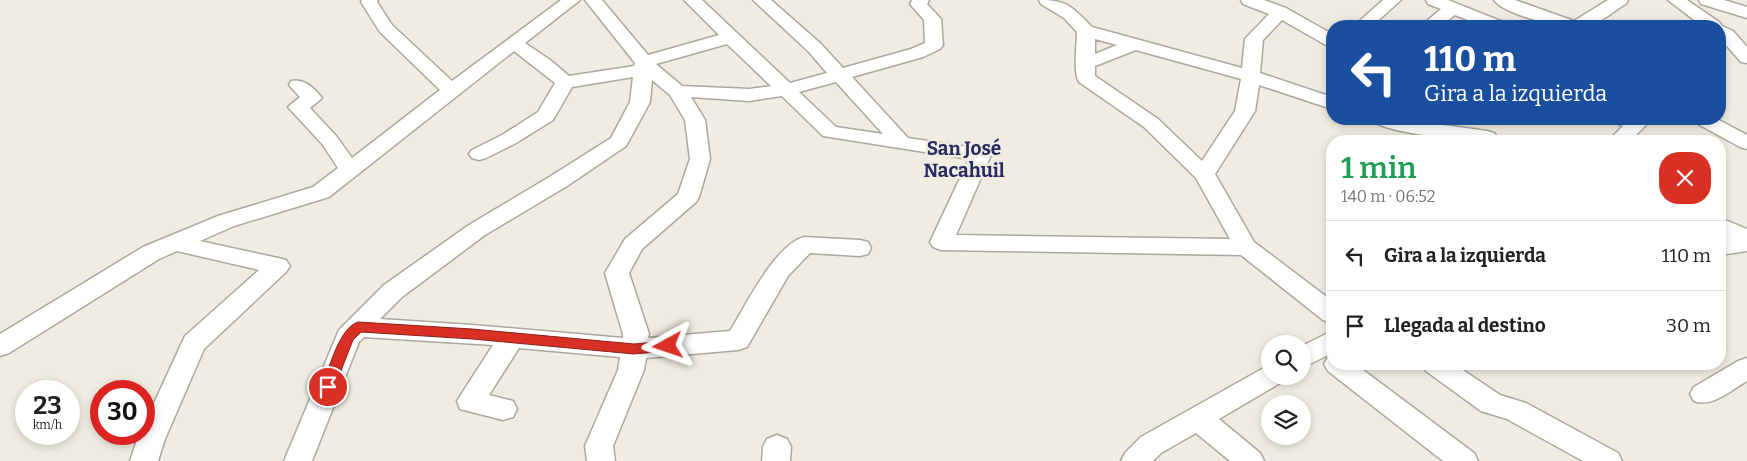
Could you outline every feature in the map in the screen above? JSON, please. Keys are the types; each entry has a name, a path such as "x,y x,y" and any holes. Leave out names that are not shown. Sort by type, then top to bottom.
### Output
{"street":[{"path":"370,0 369,2 386,28 452,90"},
{"path":"0,346 151,253 226,221 320,192 513,43 572,0"},
{"path":"593,0 644,66 677,90 695,120 700,159 688,197 633,244 618,273 636,334 632,370 600,446 601,461"},
{"path":"692,0 830,132 981,155 940,242 1246,247"},
{"path":"761,0 795,30 841,76 902,143"},
{"path":"677,90 749,95 786,90 841,76 916,53 934,45 932,19 918,4 921,0"},
{"path":"1047,0 1070,14 1086,30 1252,76 1326,101"},
{"path":"1249,0 1280,12 1326,38"},
{"path":"1369,20 1394,0"},
{"path":"1434,0 1482,20"},
{"path":"1502,0 1530,5 1560,20"},
{"path":"1588,20 1620,0"},
{"path":"1676,0 1704,20"},
{"path":"1707,0 1747,12"},
{"path":"1510,20 1530,5"},
{"path":"1437,20 1453,8"},
{"path":"1204,174 1245,111 1252,76 1254,38 1280,12"},
{"path":"1086,30 1086,78 1151,123 1204,174 1246,247 1326,309"},
{"path":"1726,34 1747,58"},
{"path":"479,154 509,139 546,116 565,82 644,66 730,37"},
{"path":"513,43 544,64 565,82"},
{"path":"1085,64 1135,44"},
{"path":"298,461 348,337 393,291 477,230 559,181 619,142 640,102 644,66"},
{"path":"298,85 312,98 298,107 330,141 350,170"},
{"path":"1405,125 1468,135"},
{"path":"1471,125 1487,135"},
{"path":"1625,135 1636,125"},
{"path":"1714,125 1747,143"},
{"path":"1726,228 1747,239"},
{"path":"144,461 151,439 194,343 278,266 176,243"},
{"path":"358,327 634,349 738,340 779,270 804,244 860,248"},
{"path":"1726,246 1747,244"},
{"path":"503,409 470,401 512,338"},
{"path":"1703,394 1747,368"},
{"path":"1345,370 1464,461"},
{"path":"1444,370 1491,403 1516,412 1608,461"},
{"path":"1135,461 1151,445 1261,382"},
{"path":"1198,418 1250,461"}],"district":[{"name":"San José Nacahuil","path":"964,159"}],"route":[{"path":"328,387 348,337 358,327 472,334 634,349 668,346"}]}
